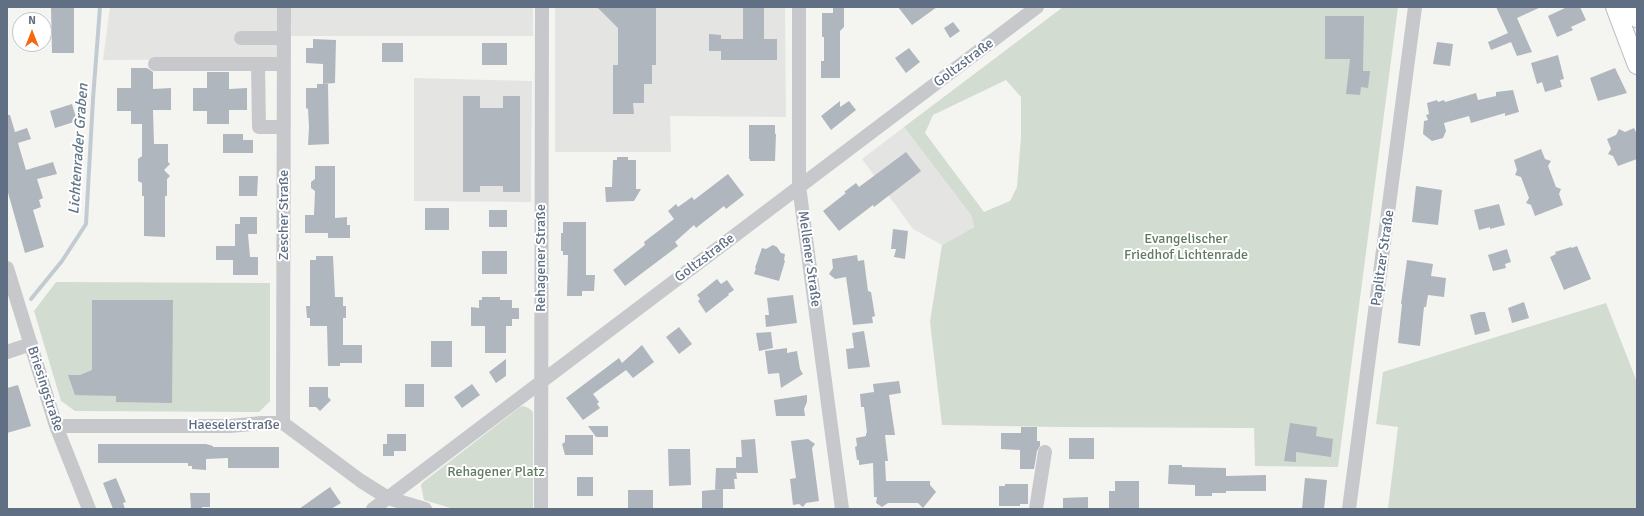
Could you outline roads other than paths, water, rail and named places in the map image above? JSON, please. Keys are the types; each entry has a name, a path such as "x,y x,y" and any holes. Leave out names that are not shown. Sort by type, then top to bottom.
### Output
{"main road":[{"path":"1615,7 1637,65"},
{"path":"1632,7 1637,18"}],"street":[{"name":"Zescher Straße","path":"283,423 284,7"},
{"name":"Rehagener Straße","path":"541,509 540,384 542,7"},
{"name":"Mellener Straße","path":"799,7 799,186 842,509"},
{"name":"Goltzstraße","path":"373,509 1037,7"},
{"name":"Paplitzer Straße","path":"1349,509 1415,7"},
{"path":"241,38 284,38"},
{"path":"155,64 284,64"},
{"path":"258,64 259,127 284,127"},
{"name":"Briesingstraße","path":"7,268 56,426 89,509"},
{"path":"7,352 31,344"},
{"name":"Haeselerstraße","path":"56,426 230,426 283,423 361,481 388,498 425,509"},
{"path":"1036,509 1045,452"}],"waterway":[{"name":"Lichtenrader Graben","path":"31,299 62,261 86,224 100,7"}],"park label":[{"name":"Evangelischer Friedhof Lichtenrade","path":"1186,248"},
{"name":"Rehagener Platz","path":"496,472"}]}
